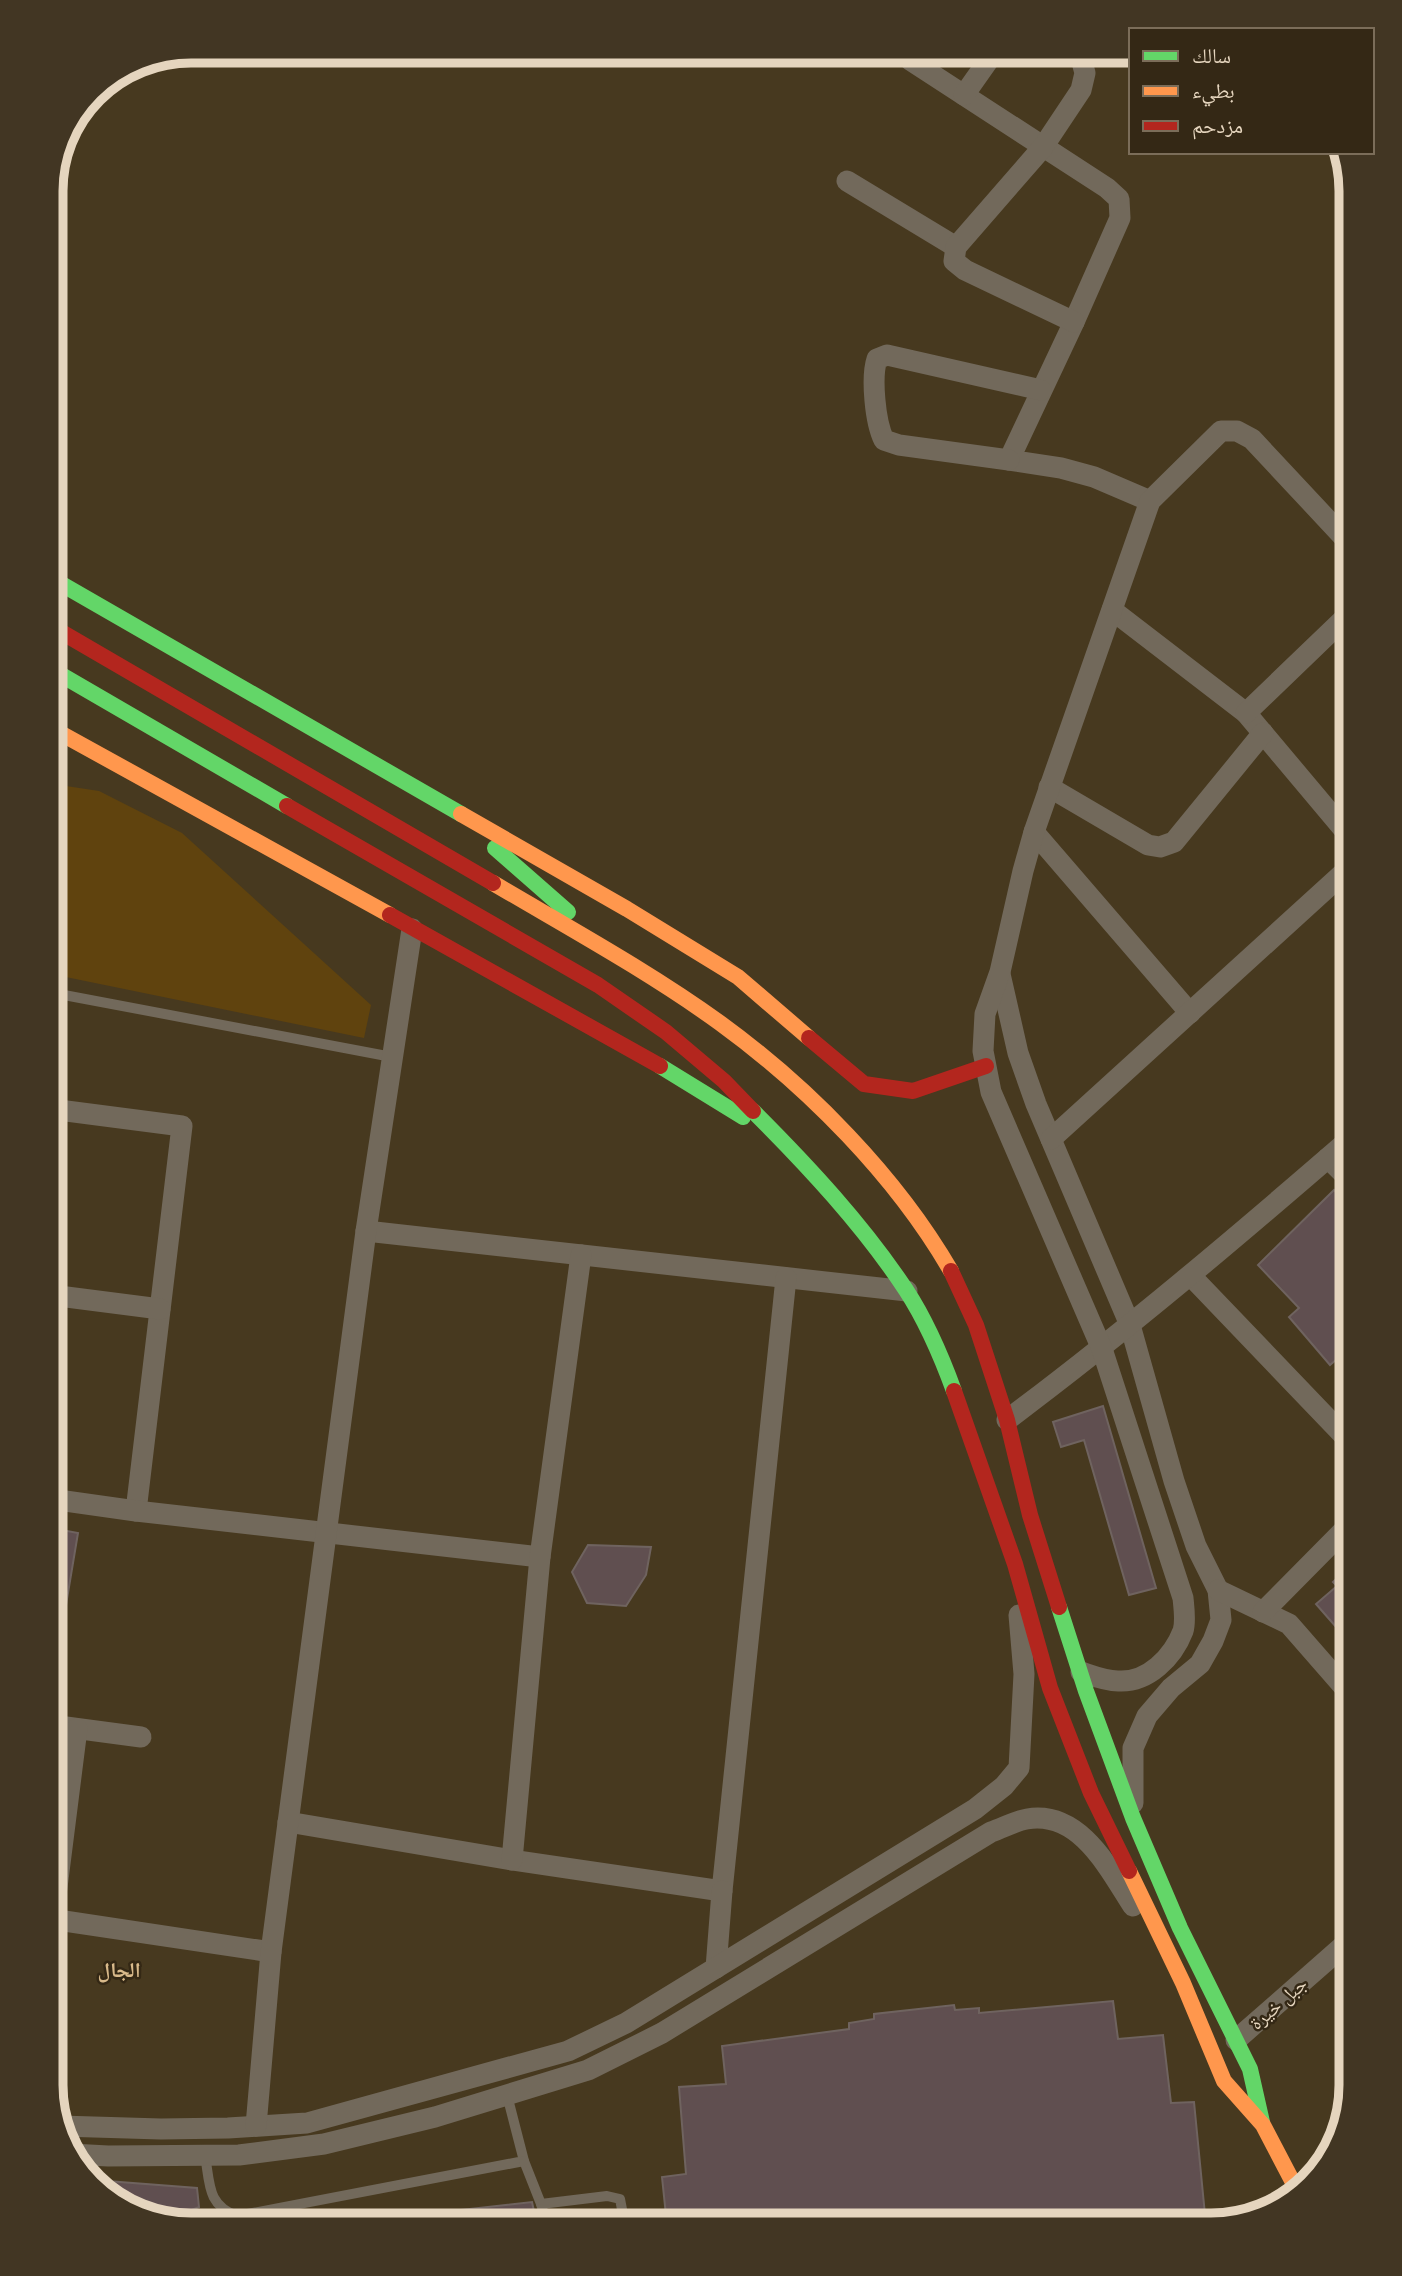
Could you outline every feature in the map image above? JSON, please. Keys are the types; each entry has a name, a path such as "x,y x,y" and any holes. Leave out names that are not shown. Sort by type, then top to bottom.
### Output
{"main road":[{"path":"63,585 626,909 738,977 864,1084 913,1091 986,1066"},
{"path":"63,633 621,958 720,1023 784,1075 846,1134 905,1201 950,1269 976,1325 1007,1420 1031,1516 1081,1672 1133,1818 1180,1928 1250,2069 1263,2125"},
{"path":"63,676 598,985 676,1040 724,1081 781,1139 853,1220 907,1291 946,1366 1015,1564 1050,1688 1091,1793 1183,1983 1224,2081 1263,2125 1293,2183"},
{"path":"63,735 626,1046 781,1139"},
{"path":"447,806 621,958"}],"street":[{"path":"915,63 1107,188 1119,199 1120,218 1009,460"},
{"path":"964,95 987,63"},
{"path":"1074,323 965,270 954,261 956,247 1043,147 1081,90 1086,73 1083,63"},
{"path":"847,181 956,247"},
{"path":"1041,390 887,355 877,359 874,369 879,430 884,440 899,445 1061,468 1094,477 1150,501"},
{"path":"1081,1672 1119,1682 1138,1678 1157,1668 1172,1650 1184,1628 1183,1598 1102,1349 991,1092 983,1051 985,1014 1000,972 1034,832 1150,501 1221,431 1237,431 1252,439 1339,532"},
{"path":"1112,610 1246,713 1339,824"},
{"path":"1246,713 1339,624"},
{"path":"1049,787 1148,845 1160,848 1174,842 1264,733"},
{"path":"1034,832 1190,1013"},
{"path":"1051,1139 1339,877"},
{"path":"256,2126 271,1952 366,1231 412,929"},
{"path":"1000,972 1018,1053 1051,1139 1130,1325 1174,1481 1196,1546 1218,1590 1221,1620 1213,1642 1199,1664 1171,1688 1147,1716 1133,1748 1133,1818"},
{"path":"63,1111 182,1126 136,1511"},
{"path":"1007,1420 1102,1349 1339,1148"},
{"path":"1328,1158 1339,1169"},
{"path":"366,1231 907,1291"},
{"path":"512,1860 540,1557 581,1255"},
{"path":"1191,1276 1339,1430"},
{"path":"716,1968 786,1278"},
{"path":"63,1297 160,1309"},
{"path":"63,1501 540,1557"},
{"path":"1263,1612 1339,1535"},
{"path":"70,2126 161,2129 307,2123 568,2051 626,2023 975,1809 1004,1786 1019,1768 1024,1674 1015,1564"},
{"path":"1218,1590 1289,1624 1339,1681"},
{"path":"63,1726 141,1738"},
{"path":"63,1835 77,1728"},
{"path":"84,2155 239,2155 324,2144 435,2117 588,2070 662,2033 991,1832 1027,1818 1053,1820 1078,1832 1097,1850 1183,1983"},
{"path":"288,1822 512,1860 722,1891"},
{"path":"63,1921 271,1952"},
{"name":"جبل خيرة","path":"1236,2040 1339,1950"}],"lane":[{"path":"63,995 393,1057"},
{"path":"507,2095 524,2161 544,2213"},
{"path":"205,2155 213,2199 222,2211 228,2213"},
{"path":"253,2213 524,2161"},
{"path":"541,2204 607,2196 620,2199 623,2213"}],"shaded area":[{"path":"63,786 99,791 182,833 371,1005 364,1038 63,976"}],"building":[{"path":"1334,1190 1339,1195 1339,1359 1330,1365 1289,1317 1299,1308 1258,1265"},
{"path":"1103,1406 1156,1588 1129,1595 1084,1440 1061,1447 1053,1422"},
{"path":"63,1530 78,1533 63,1623"},
{"path":"588,1545 651,1547 646,1575 626,1606 587,1603 572,1572"},
{"path":"1339,1576 1339,1630 1316,1604 1337,1586 1333,1582"},
{"path":"1113,2001 1118,2039 1163,2035 1171,2103 1194,2102 1205,2213 666,2213 662,2177 686,2174 679,2087 726,2084 722,2046 849,2029 849,2023 874,2019 874,2014 954,2005 955,2010 979,2008 979,2013"},
{"path":"106,2181 197,2188 199,2207 185,2213 166,2211 134,2200"},
{"path":"532,2202 534,2213 435,2213"}],"traffic: fast":[{"path":"63,585 461,814"},
{"path":"63,676 287,806"},
{"path":"495,848 568,912"},
{"path":"660,1066 743,1117"},
{"path":"753,1111 834,1197 872,1242 913,1301 939,1352 954,1391"},
{"path":"1059,1607 1086,1691 1133,1818 1180,1928 1250,2069 1262,2122"}],"traffic: slow":[{"path":"63,735 390,915"},
{"path":"461,814 627,909 738,977 809,1038"},
{"path":"493,883 665,986 720,1023 785,1075 848,1135 877,1168 904,1201 951,1271"},
{"path":"1129,1871 1183,1983 1224,2081 1263,2125 1293,2183"}],"traffic: jam":[{"path":"63,633 493,883"},
{"path":"287,806 598,985 666,1032 724,1081 753,1111"},
{"path":"390,915 660,1066"},
{"path":"809,1038 864,1084 913,1091 986,1066"},
{"path":"951,1271 976,1325 1007,1420 1030,1515 1059,1607"},
{"path":"954,1391 1015,1564 1050,1688 1091,1793 1129,1871"}],"district":[{"name":"الجال","path":"119,1970"}]}
